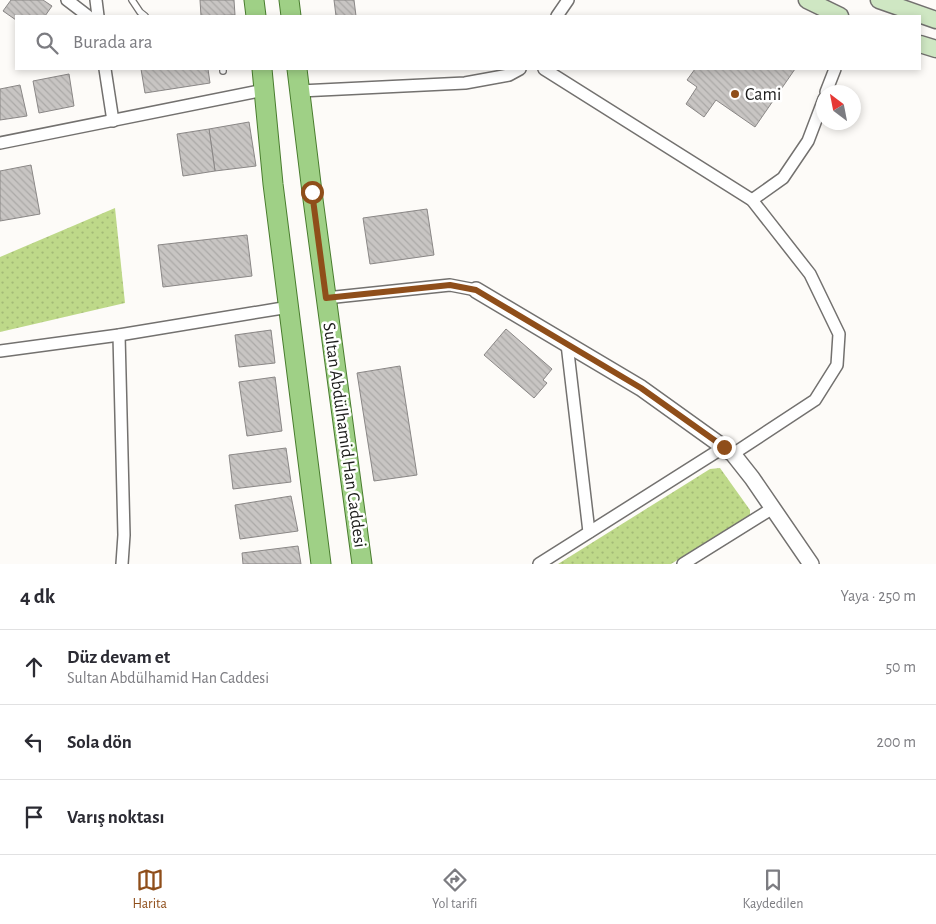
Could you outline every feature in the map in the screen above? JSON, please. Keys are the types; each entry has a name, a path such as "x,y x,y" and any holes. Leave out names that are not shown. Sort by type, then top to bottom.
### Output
{"main road":[{"path":"254,0 256,15"},
{"path":"289,0 291,15"},
{"path":"807,0 838,15"},
{"path":"879,0 902,4 936,20"},
{"path":"921,44 936,49"},
{"path":"262,70 273,184 321,564"},
{"name":"Sultan Abdülhamid Han Caddesi","path":"297,70 362,564"}],"street":[{"path":"67,0 87,15"},
{"path":"96,0 98,15"},
{"path":"559,15 568,0"},
{"path":"106,70 113,122"},
{"path":"300,91 465,83 509,75 518,70"},
{"path":"539,564 589,532 815,400 837,365 839,334 810,274 752,200 546,70"},
{"path":"829,85 835,70"},
{"path":"0,143 113,122 264,90"},
{"path":"752,200 783,178 808,141 816,120"},
{"path":"326,298 450,285 476,290 641,388 729,450 773,508 811,564"},
{"path":"0,351 119,335 289,307"},
{"path":"119,335 122,564"},
{"path":"567,344 589,532"},
{"path":"683,564 773,508"}],"lane":[{"path":"132,0 144,15"}],"green space":[{"path":"115,208 125,303 0,332 0,257"},
{"path":"720,468 750,510 750,515 671,564 558,564 710,469"}],"building":[{"path":"11,0 43,0 52,6 46,15 15,15 15,19 3,11"},
{"path":"200,0 234,0 235,15 201,15"},
{"path":"334,0 354,0 356,15 336,15"},
{"path":"141,70 208,70 210,83 145,93"},
{"name":"Cami","path":"694,70 794,70 755,127 716,100 704,117 686,104 697,87 687,80"},
{"path":"69,74 74,106 39,113 33,81"},
{"path":"20,85 27,116 0,120 0,89"},
{"path":"249,122 256,166 215,171 209,129"},
{"path":"209,129 215,171 183,176 177,134"},
{"path":"31,165 40,214 0,221 0,171"},
{"path":"427,209 434,255 370,264 363,218"},
{"path":"247,235 252,276 163,287 158,245"},
{"path":"506,329 552,369 543,380 547,383 534,398 484,355"},
{"path":"271,330 275,363 239,367 235,335"},
{"path":"400,366 417,475 374,481 357,373"},
{"path":"275,377 282,431 247,436 239,382"},
{"path":"286,448 291,482 233,489 229,455"},
{"path":"291,496 298,531 240,539 235,505"},
{"path":"298,546 301,564 243,564 242,553"}],"place":[{"name":"Cami","path":"735,94"}],"route":[{"path":"312,192 326,298 450,285 476,290 641,388 724,447"}]}
